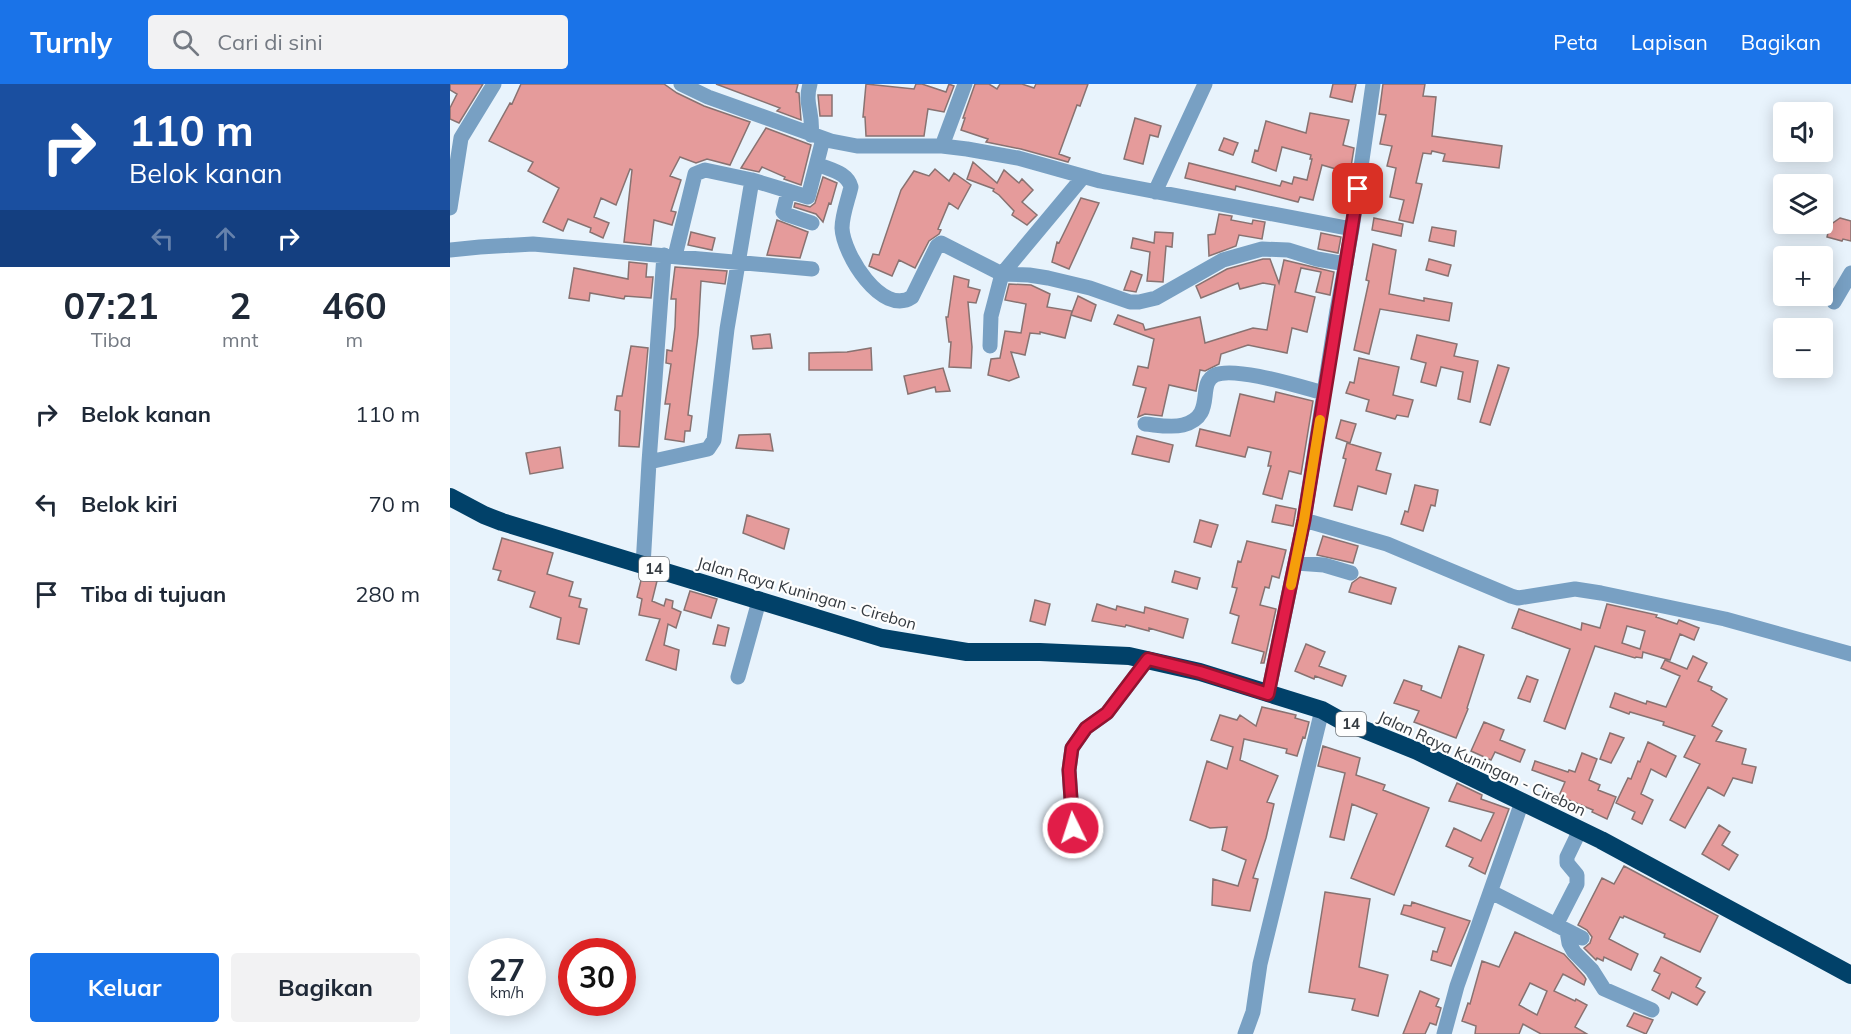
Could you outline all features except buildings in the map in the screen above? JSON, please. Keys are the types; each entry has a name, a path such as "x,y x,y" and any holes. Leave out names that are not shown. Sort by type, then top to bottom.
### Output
{"highway":[{"name":"Jalan Raya Kuningan - Cirebon","path":"450,497 502,522 882,638 967,652 1082,654 1148,659 1200,672 1322,710 1340,720 1417,751 1580,830 1849,974"}],"street":[{"path":"450,208 461,138 494,84"},
{"path":"681,84 708,97 817,137 857,146 942,146 1018,158 1083,177 1352,229"},
{"path":"643,566 649,462 669,256 695,174 705,170 752,180 808,197 817,164 817,137 807,100 810,84"},
{"path":"942,146 965,84"},
{"path":"1155,192 1205,84"},
{"path":"1268,694 1304,520 1352,229 1373,84"},
{"path":"817,164 846,176 850,182 851,187 842,226 843,240 849,255 861,273 882,296 891,301 905,301 912,297 940,243 1002,274 1048,278 1090,288 1130,302 1156,298 1223,260 1262,249 1288,250 1317,259 1346,264"},
{"path":"990,346 991,316 1002,274 1083,177"},
{"path":"649,462 708,449 712,446 717,426 727,329 752,180"},
{"path":"788,192 783,212 812,223"},
{"path":"450,250 533,244 812,269"},
{"path":"1834,302 1851,273"},
{"path":"1146,424 1181,426 1192,422 1203,409 1208,381 1218,374 1227,372 1256,376 1324,393"},
{"path":"1304,520 1387,544 1518,598 1575,589 1601,593 1725,619 1851,654"},
{"path":"1296,563 1324,565 1351,573"},
{"path":"738,677 759,601"},
{"path":"1073,828 1069,770 1072,748 1086,728 1107,713 1148,659"},
{"path":"1245,1034 1253,1012 1260,964 1322,710"},
{"path":"1444,1034 1457,986 1522,802"},
{"path":"1580,830 1567,857 1567,863 1577,876 1577,884 1561,928 1574,952 1592,970 1604,989 1652,1011"},
{"path":"1491,892 1582,938"}],"slow traffic":[{"path":"1291,585 1320,420"}],"route":[{"path":"1073,828 1069,770 1072,748 1082,731 1107,713 1148,659 1200,672 1268,694 1304,520 1358,189"}]}
